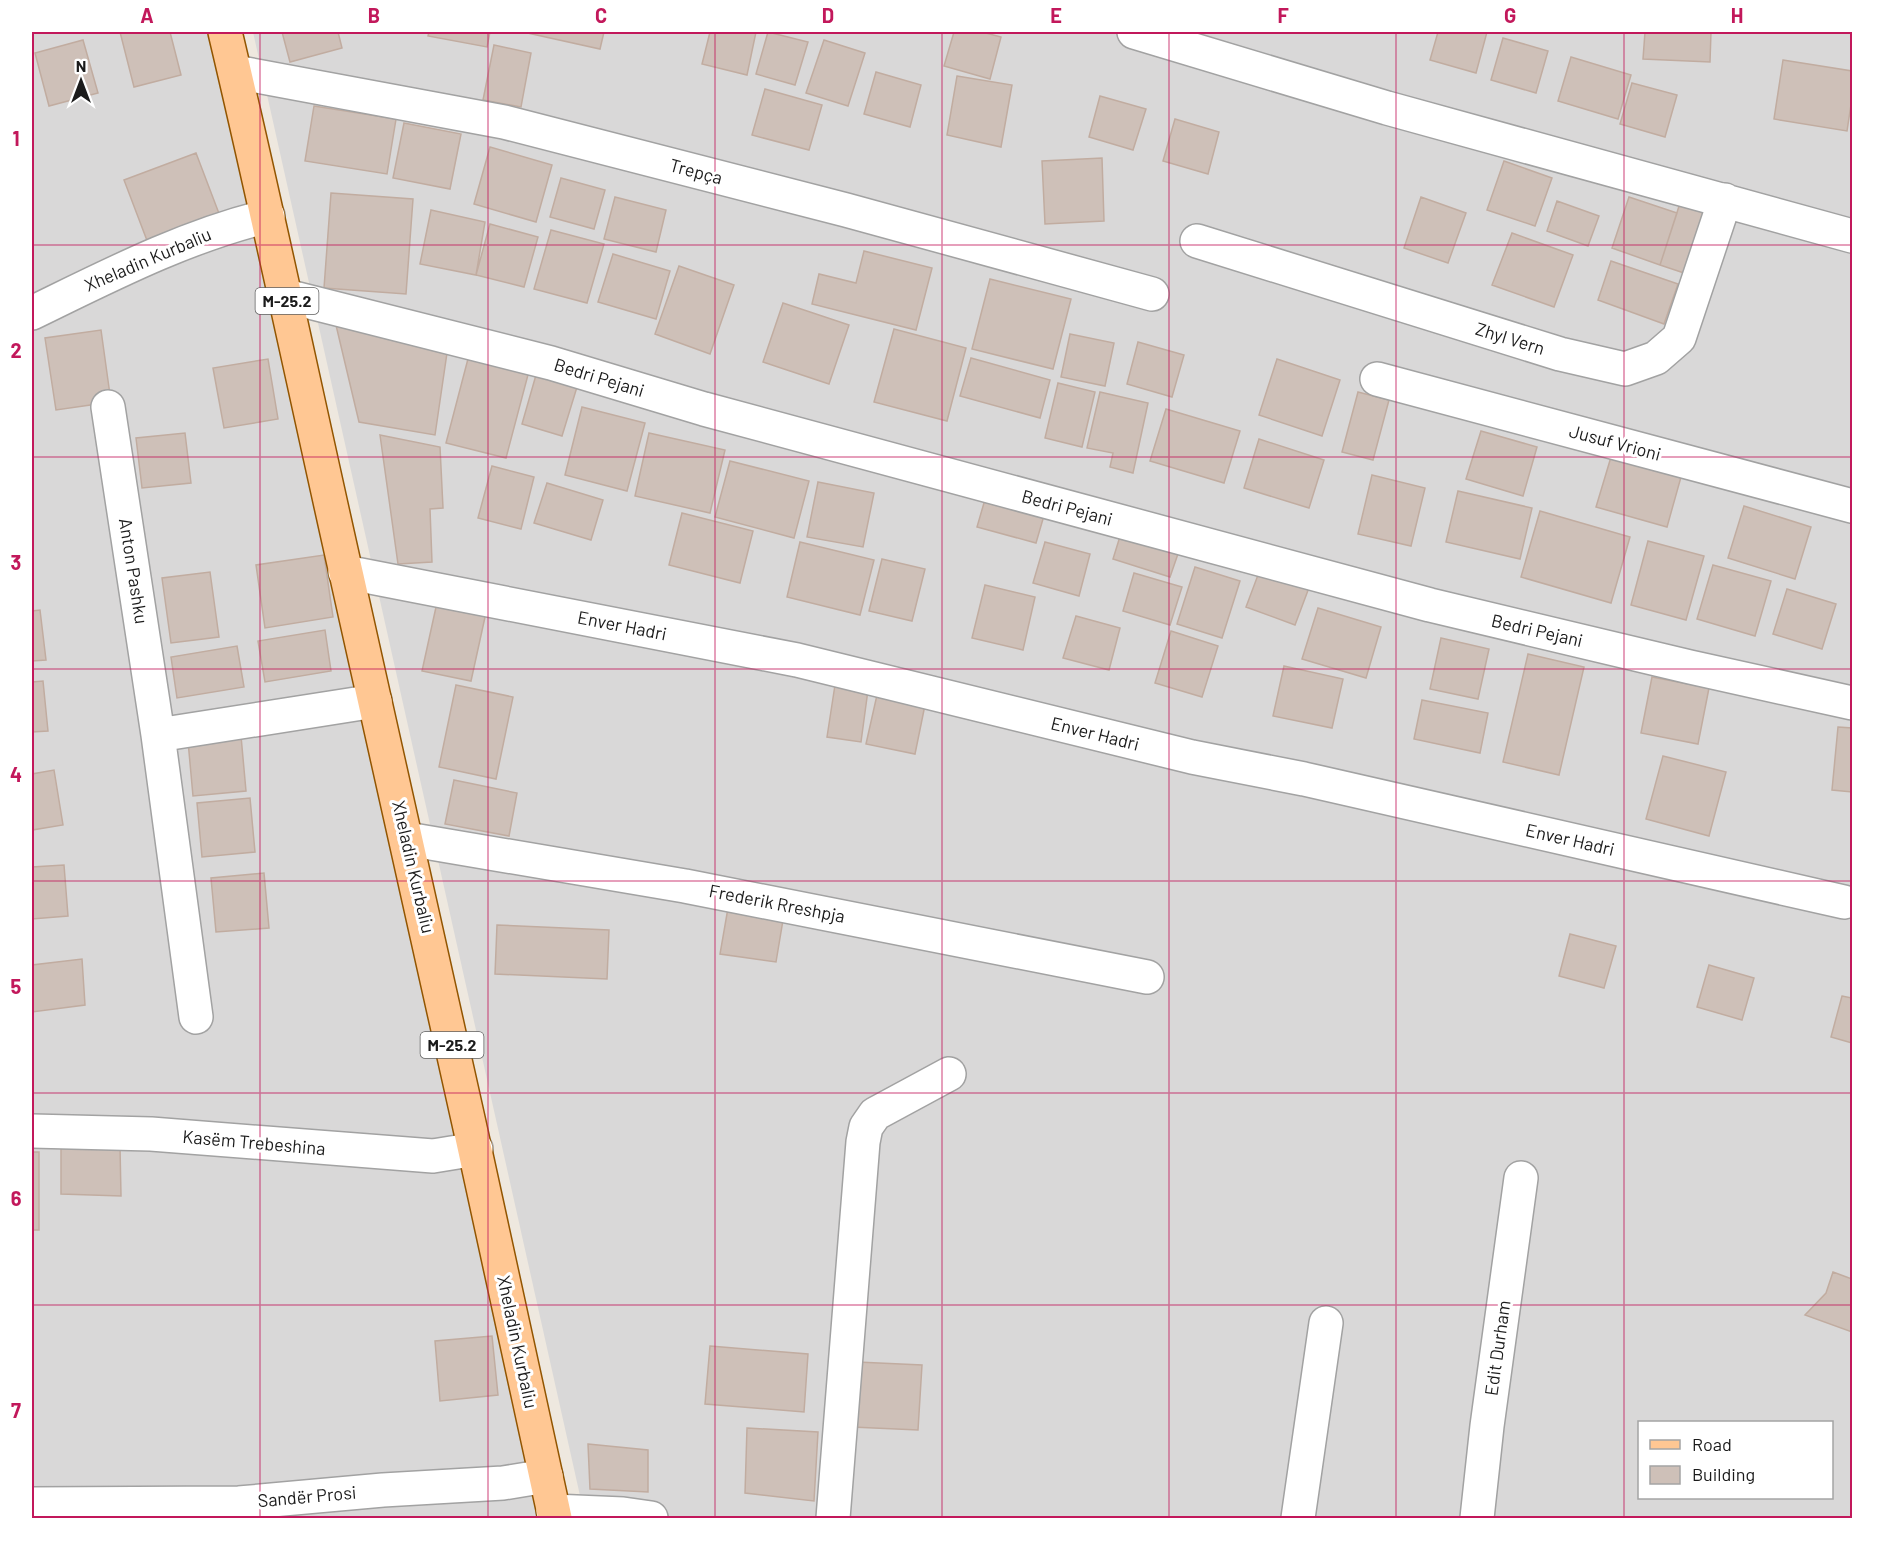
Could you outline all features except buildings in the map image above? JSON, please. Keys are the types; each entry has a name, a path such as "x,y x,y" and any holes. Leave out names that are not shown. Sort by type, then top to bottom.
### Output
{"main road":[{"name":"Xheladin Kurbaliu","path":"225,32 476,1149 554,1515"}],"street":[{"path":"1134,32 1387,108 1852,236"},
{"name":"Trepça","path":"235,72 504,122 846,210 1152,294"},
{"name":"Zhyl Vern","path":"1197,241 1560,354 1625,369 1656,358 1679,338 1725,200"},
{"name":"Xheladin Kurbaliu","path":"32,313 136,262 230,225 268,216"},
{"name":"Bedri Pejani","path":"286,296 551,363 715,412 1430,605 1852,703"},
{"name":"Jusuf Vrioni","path":"1377,379 1852,506"},
{"name":"Anton Pashku","path":"108,407 158,735 196,1017"},
{"name":"Enver Hadri","path":"345,572 797,660 1192,757 1304,779 1844,902"},
{"path":"158,735 375,701"},
{"name":"Frederik Rreshpja","path":"406,839 685,886 1147,977"},
{"path":"833,1518 866,1127 875,1114 949,1074"},
{"name":"Kasëm Trebeshina","path":"32,1131 151,1134 433,1156 476,1149"},
{"name":"Edit Durham","path":"1477,1518 1487,1426 1521,1178"},
{"path":"1298,1518 1326,1323"},
{"name":"Sandër Prosi","path":"32,1504 239,1503 384,1490 502,1483 546,1476"},
{"path":"554,1515 623,1514 651,1518"}],"shaded area":[{"path":"32,32 211,32 545,1518 32,1518"},
{"path":"253,32 1852,32 1852,1518 585,1518"}]}
